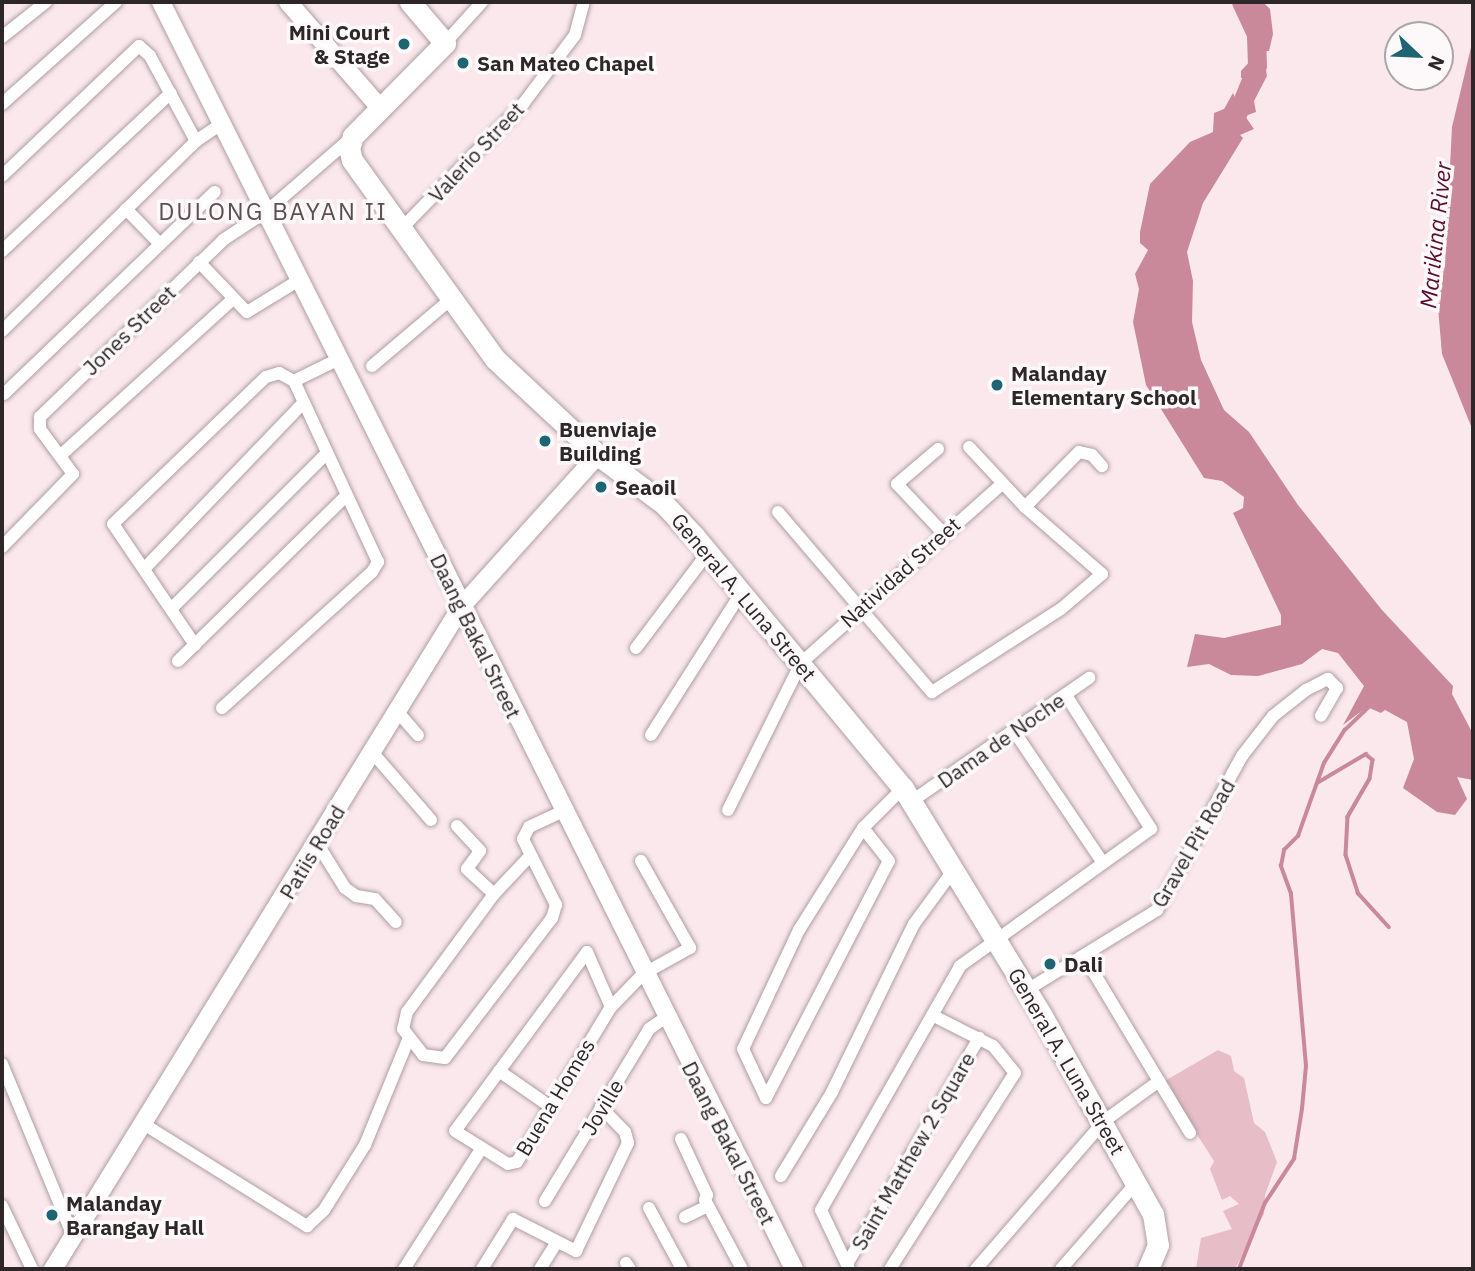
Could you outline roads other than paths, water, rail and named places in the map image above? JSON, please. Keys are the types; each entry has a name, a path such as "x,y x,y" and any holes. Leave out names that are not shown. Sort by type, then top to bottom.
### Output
{"main road":[{"path":"353,136 445,43 410,2"},
{"name":"General A. Luna Street","path":"353,136 349,148 352,160 403,227 495,359 598,455 664,504 709,551 907,794 955,868 1027,990 1104,1121 1136,1183 1157,1228 1158,1245 1149,1269"}],"street":[{"path":"2,37 46,2"},
{"path":"2,104 116,2"},
{"name":"Daang Bakal Street","path":"161,2 220,125 267,211 643,974 794,1269"},
{"path":"288,2 380,108"},
{"path":"445,43 482,2"},
{"name":"Valerio Street","path":"403,227 523,104 575,35 584,2"},
{"path":"2,176 139,46 150,56 196,141"},
{"path":"2,251 171,93"},
{"path":"2,331 196,141 220,125"},
{"name":"Jones Street","path":"2,547 71,478 72,468 37,422 199,262 267,211 353,136"},
{"path":"4,394 215,192"},
{"path":"126,209 160,244"},
{"path":"199,262 232,300 250,311 299,280"},
{"path":"372,366 452,299"},
{"path":"61,455 232,300"},
{"path":"294,381 339,359"},
{"path":"195,645 113,524 266,377 279,373 294,381 301,405 378,558 376,567 222,708"},
{"path":"144,569 301,405"},
{"path":"779,512 932,692 1061,609 1101,574 1025,507 969,447"},
{"path":"938,449 897,484 943,533"},
{"path":"1025,507 1079,452 1092,455 1102,466"},
{"path":"171,608 325,455"},
{"name":"Patiis Road","path":"60,1265 73,1236 461,607 598,455"},
{"name":"Natividad Street","path":"728,810 802,663 943,533 1002,484"},
{"path":"178,661 346,496"},
{"path":"636,648 709,551"},
{"path":"651,735 741,593"},
{"name":"Dama de Noche","path":"863,828 889,861 766,1098 743,1049 799,930 863,828 907,794 1014,731 1089,678"},
{"name":"Gravel Pit Road","path":"1027,990 1085,958 1157,910 1242,756 1273,716 1300,693 1325,680 1336,684 1321,716"},
{"name":"Saint Matthew 2 Square","path":"848,1267 821,1210 960,966 1151,830 1066,695"},
{"path":"397,711 418,735"},
{"path":"1014,731 1102,863"},
{"path":"372,752 430,820"},
{"path":"528,857 494,894 407,1012 403,1029 408,1040 423,1055 445,1058 548,924 556,905 528,857 523,839 529,827 563,811"},
{"path":"457,825 480,851 467,869 494,894"},
{"path":"317,843 345,888 356,896 375,899 396,922"},
{"name":"Buena Homes","path":"499,1071 455,1126 454,1131 512,1165 611,1007 643,974 690,948 641,861"},
{"path":"781,1175 832,1093 914,924 955,868"},
{"path":"548,1105 499,1071 587,952 611,1007"},
{"path":"1085,958 1190,1133"},
{"name":"Saint Matthew 2 Square","path":"890,1269 1015,1073 993,1046 932,1015"},
{"name":"Joville","path":"545,1201 649,1029 665,1018"},
{"name":"Saint Matthew 2 Square","path":"848,1267 979,1038"},
{"path":"142,1123 307,1226 324,1210 365,1145 408,1040"},
{"path":"2,1064 73,1236"},
{"path":"976,1269 1104,1121 1160,1081"},
{"path":"482,1269 513,1219 576,1251 627,1149 625,1132 601,1107"},
{"path":"681,1139 707,1195 708,1206 742,1269"},
{"path":"404,1269 481,1149"},
{"path":"1061,1269 1136,1183"},
{"path":"2,1206 32,1269"},
{"path":"685,1217 708,1206"},
{"path":"649,1208 676,1267"},
{"path":"543,1268 556,1243"}],"waterway":[{"path":"1235,119 1257,65 1256,34 1241,2"},
{"path":"1239,1269 1265,1203 1294,1159 1302,1109 1306,1066 1291,894 1281,866 1284,850 1298,836 1324,763 1345,730 1370,706"},
{"path":"1317,783 1366,754 1373,760 1370,779 1348,817 1346,855 1358,893 1389,927"}],"place":[{"name":"Mini Court & Stage","path":"404,44"},
{"name":"San Mateo Chapel","path":"463,63"},
{"name":"Malanday Elementary School","path":"997,385"},
{"name":"Buenviaje Building","path":"545,441"},
{"name":"Seaoil","path":"601,487"},
{"name":"Dali","path":"1050,964"},
{"name":"Malanday Barangay Hall","path":"52,1215"}],"district":[{"name":"DULONG BAYAN II","path":"273,212"}],"water label":[{"name":"Marikina River","path":"1435,235"}]}
